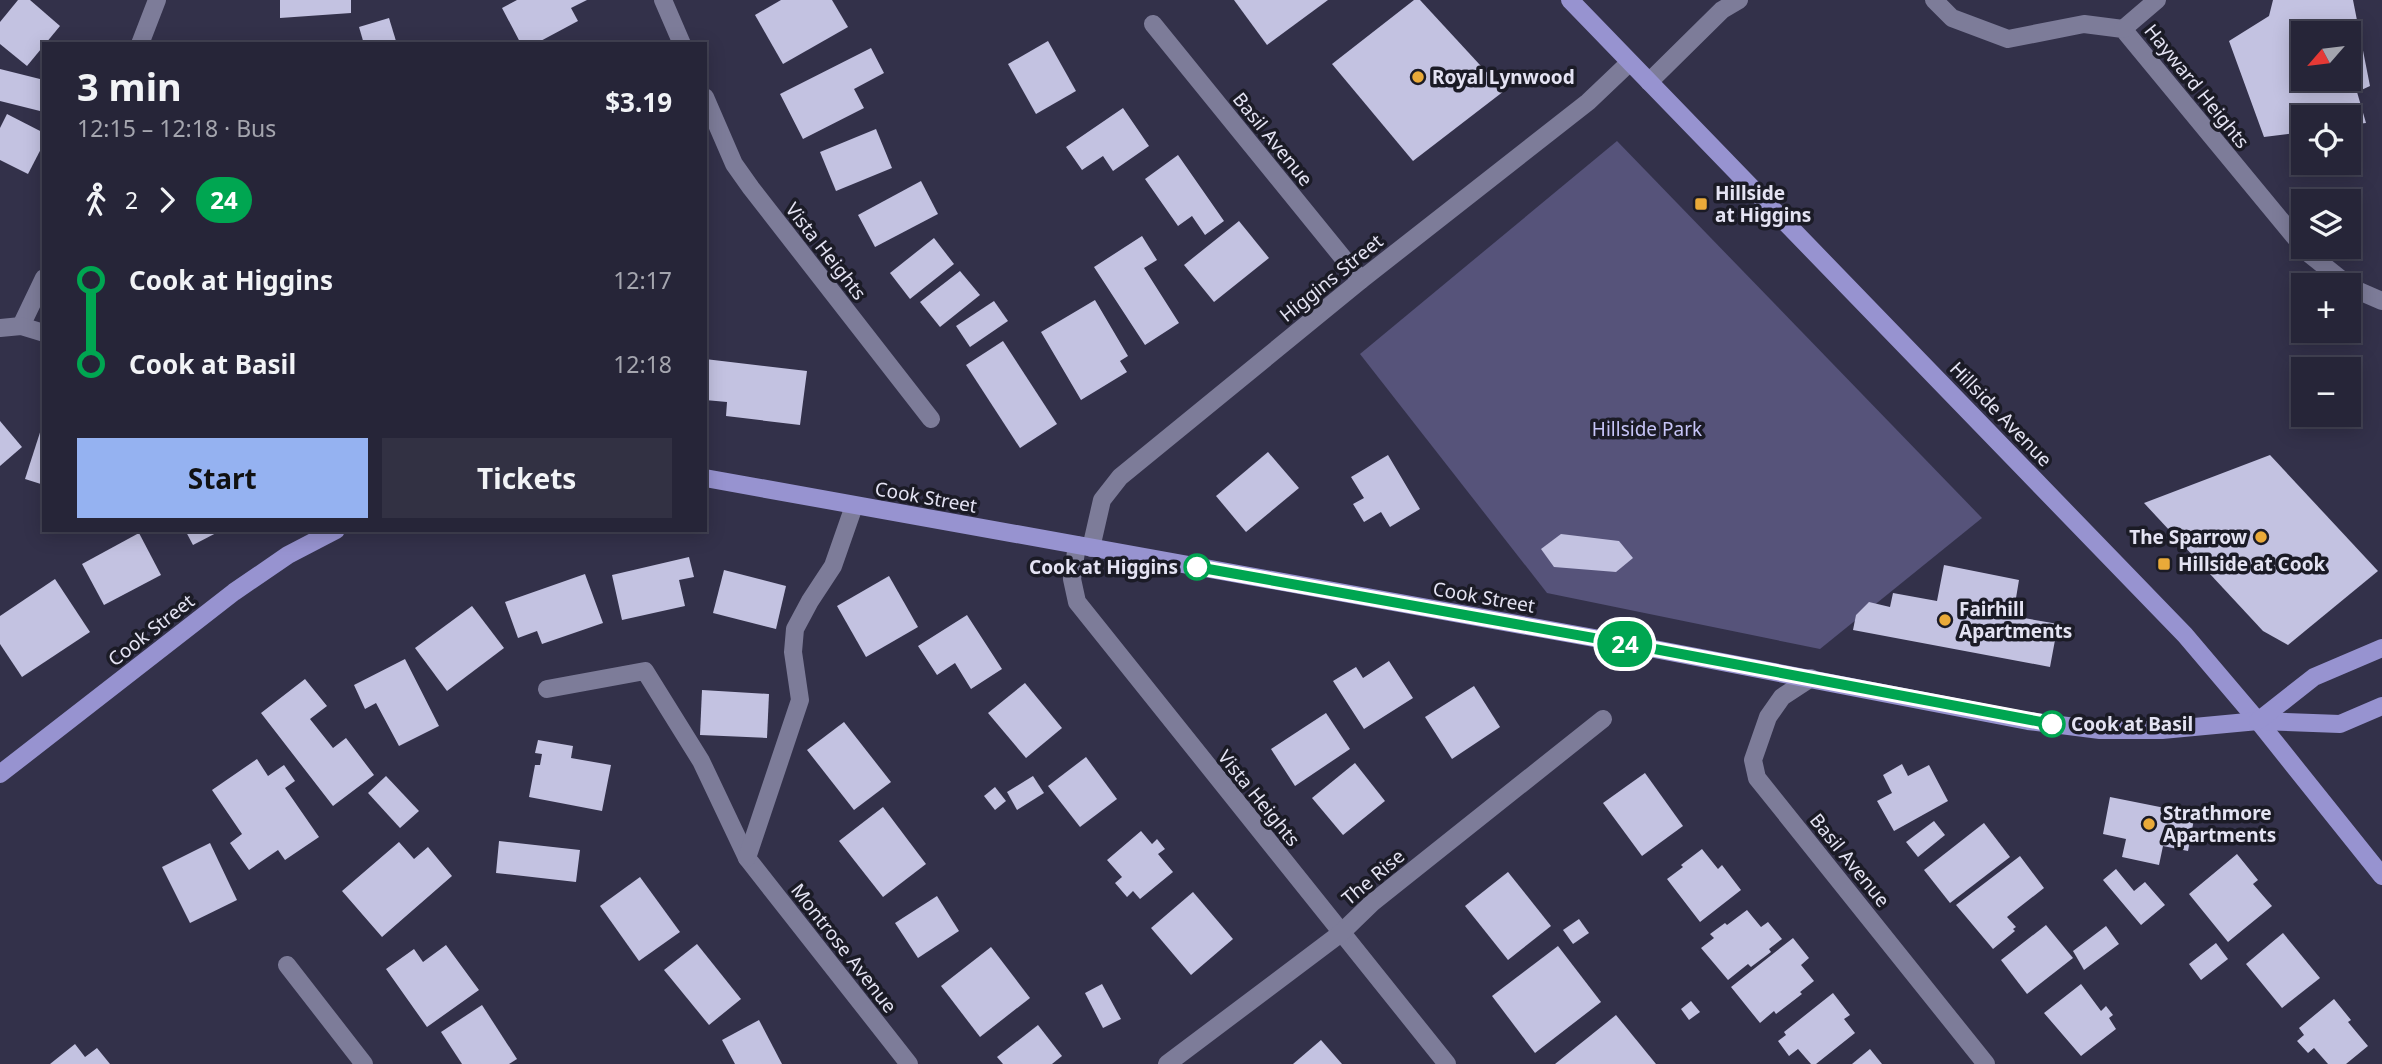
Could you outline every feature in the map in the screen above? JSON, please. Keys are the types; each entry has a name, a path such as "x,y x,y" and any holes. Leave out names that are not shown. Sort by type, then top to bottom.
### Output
{"main road":[{"name":"Hillside Avenue","path":"1570,0 2185,635 2382,876"},
{"name":"Cook Street","path":"707,478 1811,678 2028,720 2099,730 2162,730 2258,721 2340,724 2382,706"},
{"name":"Cook Street","path":"0,774 234,592 288,555 332,532"},
{"path":"2258,721 2314,677 2382,648"}],"street":[{"path":"141,42 157,0"},
{"path":"663,0 681,42"},
{"path":"1648,82 1722,10 1739,0"},
{"name":"Hayward Heights","path":"1934,0 1952,18 2008,38 2084,24 2123,29 2308,253 2352,288 2382,301"},
{"path":"2123,29 2157,0"},
{"name":"Basil Avenue","path":"1153,24 1361,280"},
{"name":"Higgins Street","path":"1084,547 1102,500 1120,477 1361,280 1588,102 1629,63"},
{"name":"Vista Heights","path":"707,102 734,164 931,419"},
{"path":"21,327 42,282"},
{"path":"0,328 21,327 42,332"},
{"path":"747,858 800,700 793,652 795,629 833,566 854,506"},
{"name":"Vista Heights","path":"1084,547 1072,579 1077,602 1447,1064"},
{"name":"Montrose Avenue","path":"547,689 645,671 701,761 747,858 909,1064"},
{"name":"Basil Avenue","path":"1811,678 1782,698 1768,717 1753,760 1757,778 1986,1064"},
{"name":"The Rise","path":"1167,1064 1341,933 1372,903 1603,719"},
{"path":"287,965 365,1064"}],"green space":[{"name":"Hillside Park","path":"1617,141 1982,518 1820,649 1547,593 1360,354"}],"building":[{"path":"18,0 30,0 60,26 47,42 42,42 42,48 27,66 0,44 0,22"},
{"path":"280,0 351,0 351,13 280,18"},
{"path":"517,0 587,0 571,8 578,21 539,42 520,42 502,8"},
{"path":"781,0 832,0 848,27 783,64 755,15"},
{"path":"1234,0 1328,0 1267,45"},
{"name":"Royal Lynwood","path":"1414,0 1420,0 1504,91 1413,161 1332,64"},
{"path":"2273,0 2353,0 2357,21 2291,21 2291,91 2359,91 2357,92 2361,105 2291,105 2291,134 2264,137 2229,41 2269,16"},
{"path":"389,18 396,41 363,42 359,27"},
{"path":"2361,40 2370,86 2361,90"},
{"path":"1048,41 1076,91 1036,114 1008,64"},
{"path":"871,48 884,73 854,89 864,108 803,139 780,94"},
{"path":"0,69 42,80 40,111 0,101"},
{"path":"2361,106 2366,123 2361,124"},
{"path":"1123,108 1149,146 1113,171 1103,156 1082,170 1066,147"},
{"path":"7,114 42,132 42,147 28,174 0,160 0,128"},
{"path":"876,129 892,168 836,191 820,152"},
{"path":"1178,155 1224,221 1205,235 1192,216 1178,226 1145,179"},
{"path":"921,181 938,214 875,247 858,215"},
{"path":"1239,221 1269,258 1214,302 1184,265"},
{"path":"1142,236 1157,260 1144,268 1179,323 1145,345 1094,267"},
{"path":"934,238 954,264 910,299 890,273"},
{"path":"960,271 980,295 940,327 920,302"},
{"path":"1095,300 1128,356 1120,361 1127,372 1081,400 1041,332"},
{"path":"994,301 1008,321 970,347 956,326"},
{"path":"1003,341 1057,424 1020,448 966,365"},
{"path":"707,359 807,371 800,425 726,416 727,402 707,400"},
{"path":"0,421 22,447 0,466"},
{"path":"42,426 42,484 25,479"},
{"path":"1268,452 1299,488 1246,532 1216,496"},
{"path":"1388,455 1420,509 1390,527 1381,512 1364,522 1353,504 1364,498 1351,477"},
{"name":"The Sparrow","path":"2270,455 2378,571 2288,645 2263,631 2144,503"},
{"path":"186,532 218,532 193,545"},
{"path":"139,533 161,575 104,605 82,564"},
{"path":"1561,534 1619,541 1633,558 1616,572 1554,567 1541,549"},
{"path":"689,557 694,577 679,580 685,606 622,620 612,575"},
{"name":"Fairhill Apartments","path":"1944,565 2019,580 2013,616 2058,624 2050,667 1853,630 1856,615 1869,602 1890,607 1893,593 1937,601"},
{"path":"724,570 786,586 776,629 713,613"},
{"path":"585,574 603,623 542,644 537,631 518,638 505,602"},
{"path":"889,576 918,627 866,657 837,606"},
{"path":"55,579 90,632 22,677 0,644 0,616"},
{"path":"472,606 504,648 447,691 415,648"},
{"path":"967,615 1002,669 971,689 955,663 937,675 918,646"},
{"path":"405,659 439,726 399,746 376,703 365,709 354,685"},
{"path":"1389,661 1413,698 1364,729 1333,681 1356,667 1363,678"},
{"path":"305,679 327,706 310,719 333,748 346,738 374,775 333,806 261,713"},
{"path":"1025,683 1062,728 1026,758 988,713"},
{"path":"1474,686 1500,727 1452,759 1425,717"},
{"path":"702,690 769,694 767,738 700,735"},
{"path":"1326,713 1350,749 1295,786 1271,749"},
{"path":"844,722 891,782 854,810 807,750"},
{"path":"538,740 573,746 571,758 611,765 602,811 529,797 535,765 540,765 542,754 535,753"},
{"path":"1086,757 1117,799 1080,827 1048,786"},
{"path":"257,759 268,776 284,765 295,781 285,788 319,837 285,860 278,850 249,870 230,843 242,834 212,790"},
{"path":"1355,763 1385,801 1343,835 1312,798"},
{"path":"1902,764 1908,776 1929,765 1948,801 1894,831 1877,801 1892,793 1883,775"},
{"path":"1645,773 1683,826 1642,856 1603,803"},
{"path":"386,776 419,811 400,828 368,793"},
{"path":"1033,776 1044,793 1017,810 1007,792"},
{"path":"995,787 1006,801 995,810 984,796"},
{"name":"Strathmore Apartments","path":"2110,797 2195,814 2188,851 2163,846 2159,865 2122,857 2126,839 2103,834"},
{"path":"883,807 926,864 883,897 839,841"},
{"path":"1934,821 1945,835 1918,857 1906,842"},
{"path":"1984,823 2010,857 1950,903 1924,870"},
{"path":"1141,831 1152,844 1157,839 1165,849 1158,854 1173,872 1140,899 1133,891 1127,897 1115,883 1122,877 1107,860"},
{"path":"499,841 580,850 576,882 496,873"},
{"path":"399,842 414,859 428,847 452,876 382,937 342,891"},
{"path":"210,843 237,900 190,923 162,867"},
{"path":"1702,849 1718,869 1722,865 1741,890 1700,922 1667,879"},
{"path":"2237,854 2258,880 2253,884 2272,906 2228,942 2189,894"},
{"path":"2020,856 2044,888 2007,917 2016,927 2013,929 2015,931 1993,949 1956,905"},
{"path":"2116,869 2134,891 2145,882 2165,905 2141,925 2103,880"},
{"path":"1508,872 1551,926 1508,960 1465,906"},
{"path":"640,877 680,932 639,961 600,906"},
{"path":"1193,892 1233,939 1191,975 1151,928"},
{"path":"937,896 959,931 918,958 895,923"},
{"path":"1747,910 1761,927 1768,922 1782,939 1769,949 1771,952 1751,967 1748,964 1728,980 1701,948 1714,938 1710,934"},
{"path":"1579,919 1589,933 1573,944 1563,930"},
{"path":"2046,925 2073,958 2027,994 2001,960"},
{"path":"2106,926 2119,944 2084,970 2073,951"},
{"path":"2283,933 2320,978 2282,1008 2246,964"},
{"path":"1793,938 1809,958 1801,965 1814,981 1800,992 1802,994 1760,1023 1731,987"},
{"path":"2216,943 2228,959 2201,980 2189,964"},
{"path":"697,944 741,999 709,1025 664,970"},
{"path":"446,945 479,990 427,1027 386,969 414,949 423,962"},
{"path":"1558,946 1601,1002 1535,1053 1492,996"},
{"path":"991,947 1030,998 980,1037 941,986"},
{"path":"1102,984 1121,1019 1103,1028 1085,993"},
{"path":"2081,984 2101,1011 2106,1006 2113,1015 2109,1018 2116,1029 2081,1056 2044,1013"},
{"path":"1833,993 1850,1015 1844,1019 1855,1033 1816,1064 1811,1064 1798,1049 1789,1056 1778,1041 1786,1035 1784,1032"},
{"path":"2334,999 2351,1020 2348,1022 2368,1046 2346,1064 2328,1064 2314,1048 2308,1053 2297,1041 2304,1035 2299,1028"},
{"path":"1691,1001 1700,1012 1689,1020 1681,1009"},
{"path":"482,1005 517,1059 509,1064 462,1064 441,1032"},
{"path":"1616,1015 1656,1064 1555,1064"},
{"path":"759,1020 782,1064 735,1064 722,1040"},
{"path":"1038,1025 1062,1056 1052,1064 1003,1064 997,1057"},
{"path":"1321,1040 1342,1064 1293,1064"},
{"path":"75,1044 85,1057 97,1048 110,1064 50,1064"},
{"path":"1870,1049 1882,1064 1852,1064"}],"bus line":[{"name":"24","path":"1197,567 2052,724"}],"place":[{"name":"Royal Lynwood","path":"1418,77"},
{"name":"Hillside at Higgins","path":"1701,204"},
{"name":"The Sparrow","path":"2261,537"},
{"name":"Hillside at Cook","path":"2164,564"},
{"name":"Cook at Higgins","path":"1197,567"},
{"name":"Fairhill Apartments","path":"1945,620"},
{"name":"Cook at Basil","path":"2052,724"},
{"name":"Strathmore Apartments","path":"2149,824"}]}
